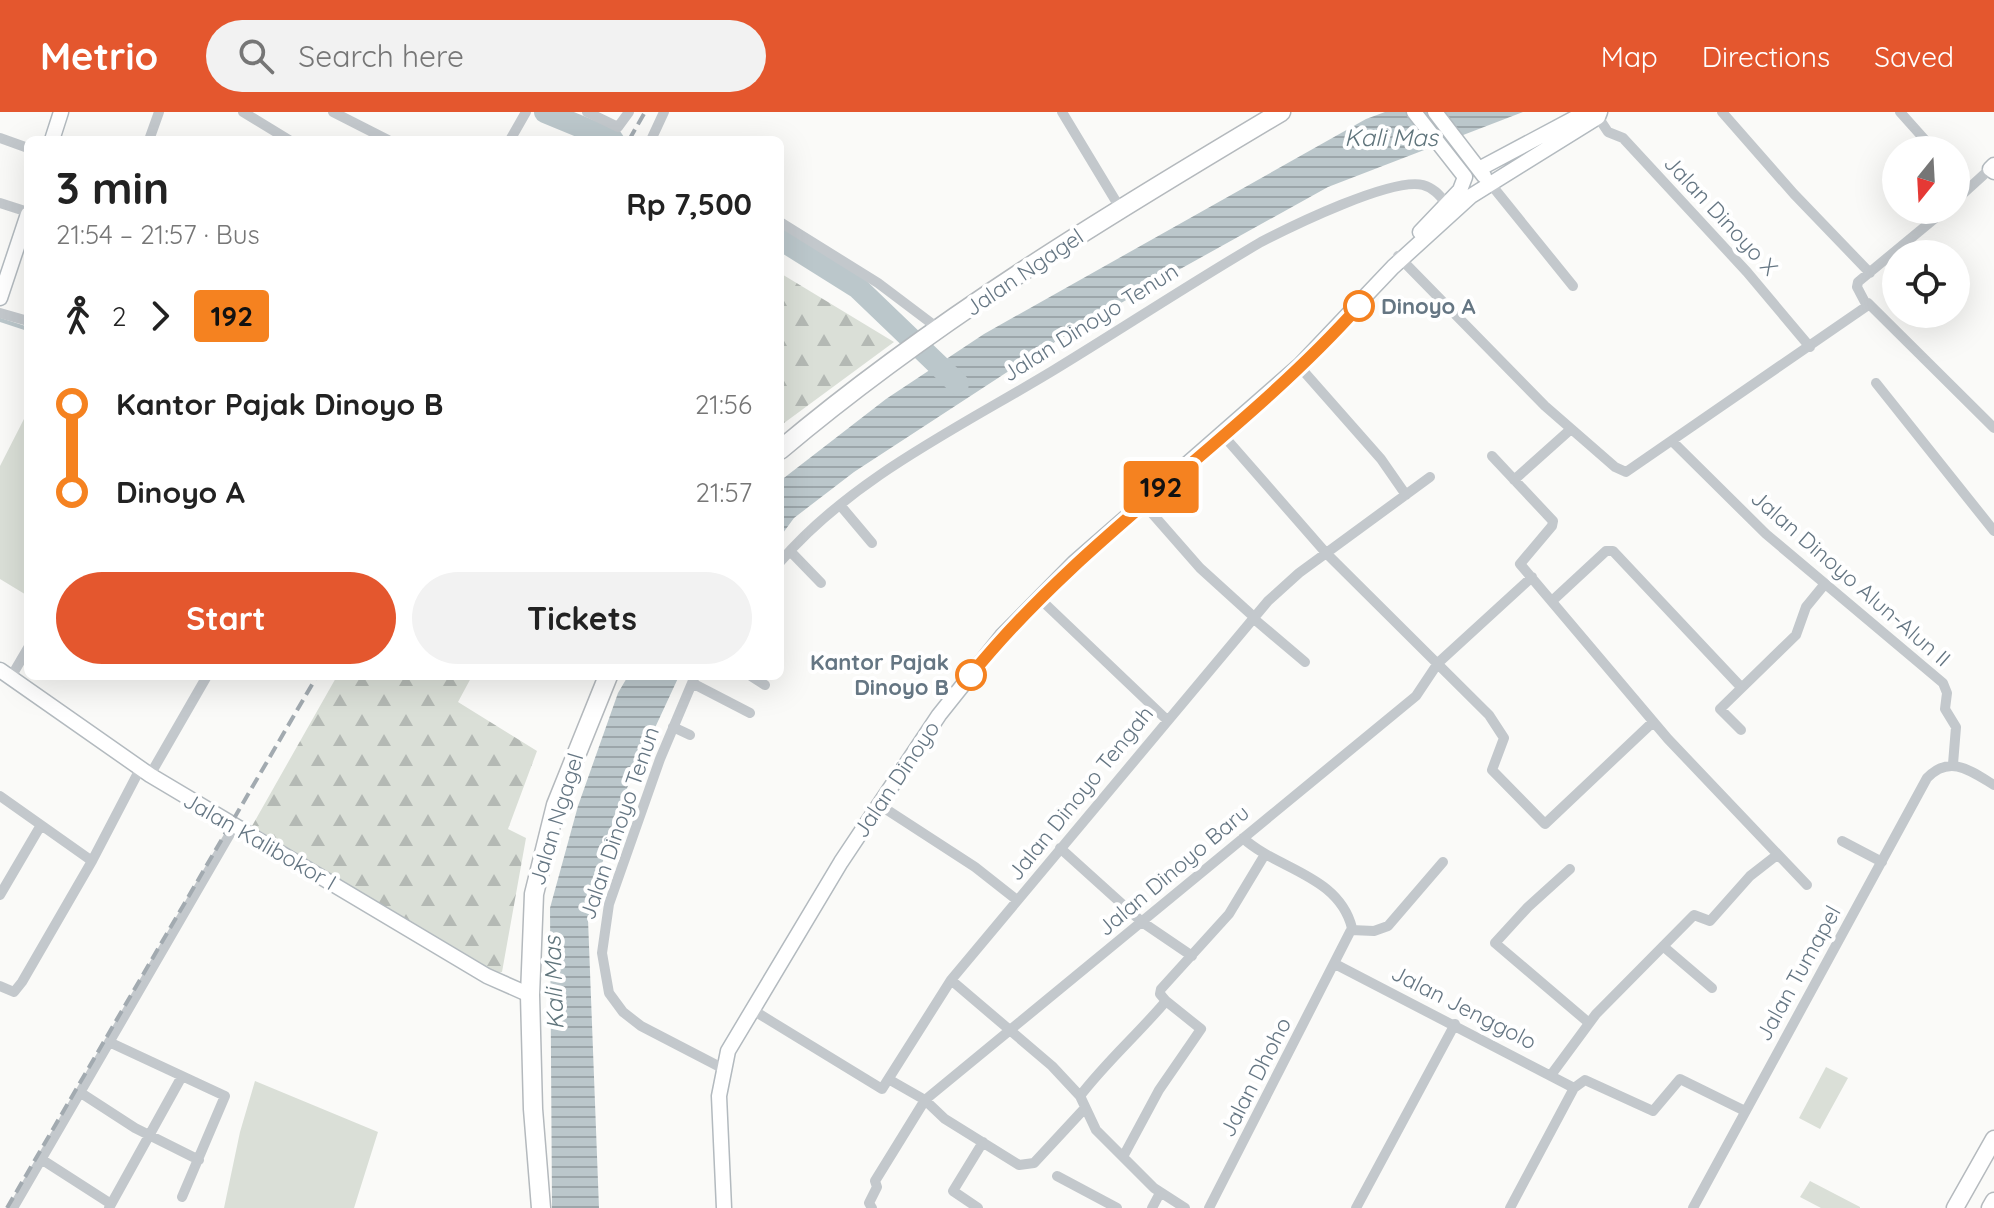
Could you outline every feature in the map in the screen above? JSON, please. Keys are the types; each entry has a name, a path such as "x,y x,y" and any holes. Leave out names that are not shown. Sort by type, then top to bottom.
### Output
{"highway":[{"name":"Jalan Ngagel","path":"784,447 934,332 1120,208 1281,112"},
{"name":"Jalan Ngagel","path":"541,1208 530,995 534,894 542,854 574,754 606,680"}],"main road":[{"path":"53,136 61,112"},
{"path":"1414,112 1489,182"},
{"path":"1435,112 1470,164"},
{"path":"1470,164 1594,113"},
{"name":"Jalan Dinoyo","path":"1398,261 1489,182 1594,113"},
{"name":"Jalan Dinoyo","path":"724,1208 719,1122 722,1068 751,1009 878,804 939,715 1002,636 1074,563 1299,366 1398,261 1464,184 1464,174 1470,164"},
{"path":"0,298 4,276 24,224"},
{"name":"Jalan Kalibokor I","path":"5,673 145,772 234,827 487,976 530,995"},
{"path":"1955,1208 1989,1156 1994,1139"},
{"path":"1990,1208 1994,1201"}],"street":[{"path":"150,136 159,112"},
{"path":"243,112 282,136"},
{"path":"333,112 380,136"},
{"path":"512,136 525,112"},
{"path":"587,112 621,126 629,112"},
{"path":"653,136 664,112"},
{"path":"1062,112 1120,208"},
{"path":"1722,112 1794,194 1870,273"},
{"path":"1900,112 1921,136"},
{"name":"Jalan Dinoyo X","path":"1594,113 1608,132 1623,138 1747,272 1810,347"},
{"path":"0,138 24,147"},
{"path":"1970,187 1993,169"},
{"path":"1489,182 1573,286"},
{"name":"Jalan Dinoyo Tenun","path":"784,558 840,505 963,423 1285,229 1403,185 1425,185 1447,204"},
{"path":"0,203 24,212"},
{"path":"784,224 878,283 934,332"},
{"path":"1928,224 1857,287 1868,303 1994,428"},
{"path":"1398,261 1571,429 1626,472 1810,347 1868,303"},
{"path":"0,313 24,320"},
{"path":"1299,366 1381,459 1406,495"},
{"path":"1876,383 1994,531"},
{"path":"1514,480 1571,429"},
{"path":"1222,434 1326,553 1501,729 1504,738 1492,770 1544,823 1549,824 1653,722"},
{"name":"Jalan Dinoyo Alun-Alun II","path":"1673,442 1766,534 1943,683 1947,693 1945,709 1956,727 1950,764"},
{"path":"1492,456 1553,521 1520,564 1653,722 1807,885"},
{"name":"Jalan Dinoyo Tengah","path":"890,1080 951,980 1254,617 1288,582 1430,477"},
{"path":"1143,503 1200,568 1305,662"},
{"path":"840,505 872,543"},
{"path":"790,551 821,583"},
{"path":"1556,605 1606,551 1613,551 1740,686"},
{"name":"Jalan Dinoyo Baru","path":"872,1208 869,1203 877,1187 875,1181 925,1100 1416,696 1438,663 1532,577"},
{"path":"1741,730 1720,711 1740,686 1796,635 1806,607 1824,585"},
{"path":"1039,598 1166,719"},
{"path":"5,673 24,652"},
{"path":"0,986 9,992 18,988 145,772 204,680"},
{"name":"Jalan Dinoyo Tenun","path":"694,680 673,727 609,904 603,935 604,966 609,993 633,1021 722,1068"},
{"path":"696,680 750,713"},
{"path":"757,680 765,685"},
{"path":"673,727 690,735"},
{"path":"1950,764 1994,785"},
{"name":"Jalan Tumapel","path":"1693,1208 1924,783 1933,772 1950,764"},
{"path":"0,796 92,861"},
{"path":"878,804 975,867 1017,900"},
{"path":"0,895 5,875 41,825"},
{"path":"13,1208 234,827"},
{"path":"1243,838 1264,856 1278,859 1321,885 1342,908 1351,930 1374,931 1388,926 1443,862"},
{"path":"1842,841 1882,862"},
{"path":"1060,848 1142,922 1192,956"},
{"path":"1551,1075 1589,1023 1633,974 1694,915 1710,921 1750,876 1777,855"},
{"path":"1124,1155 1159,1090 1201,1029 1166,1001 1160,994 1161,989 1229,914 1264,856"},
{"path":"1570,869 1528,907 1495,943 1589,1023"},
{"name":"Jalan Dhoho","path":"1209,1208 1351,930"},
{"path":"1664,947 1712,988"},
{"name":"Jalan Jenggolo","path":"1335,964 1574,1088"},
{"path":"951,980 1012,1031 1080,1096 1096,1130 1160,1193 1185,1208"},
{"path":"1080,1096 1105,1062 1119,1055 1166,1001"},
{"path":"751,1009 877,1088 882,1089 890,1080 925,1100 945,1119 1014,1163 1032,1164 1085,1108"},
{"path":"1356,1208 1455,1024"},
{"path":"109,1042 225,1096 182,1197"},
{"path":"41,1159 110,1206 181,1078"},
{"path":"1510,1208 1574,1088 1591,1080 1653,1111 1680,1079 1745,1111"},
{"path":"81,1093 150,1136 199,1160"},
{"path":"978,1208 953,1191 983,1142"},
{"path":"1057,1176 1117,1208"},
{"path":"1152,1208 1160,1193"}],"green space":[{"path":"784,275 894,342 784,423"},
{"path":"24,419 24,594 0,579 0,466"},
{"path":"335,680 470,680 458,702 537,751 508,829 526,838 502,972 491,974 252,826"},
{"path":"1826,1067 1848,1078 1820,1129 1799,1118"},
{"path":"255,1081 378,1132 354,1208 224,1208 240,1132"},
{"path":"1810,1181 1860,1208 1821,1208 1800,1197"}],"water":[{"name":"Kali Mas","path":"1385,112 1523,112 1328,187 1155,283 1038,352 854,472 794,518 784,532 784,478 886,399 984,334 1366,119"},
{"name":"Kali Mas","path":"626,680 677,680 615,814 588,919 599,1208 552,1208 550,908 578,806 618,693"}],"waterway":[{"path":"545,112 603,136"},
{"path":"784,242 858,288 958,384"},
{"path":"0,320 24,328"}],"railway":[{"path":"631,136 645,112"},
{"path":"7,1208 315,680"}],"bus line":[{"name":"192","path":"971,675 1002,636 1074,563 1299,366 1359,306"}],"place":[{"name":"Dinoyo A","path":"1359,306"},
{"name":"Kantor Pajak Dinoyo B","path":"971,675"}]}
